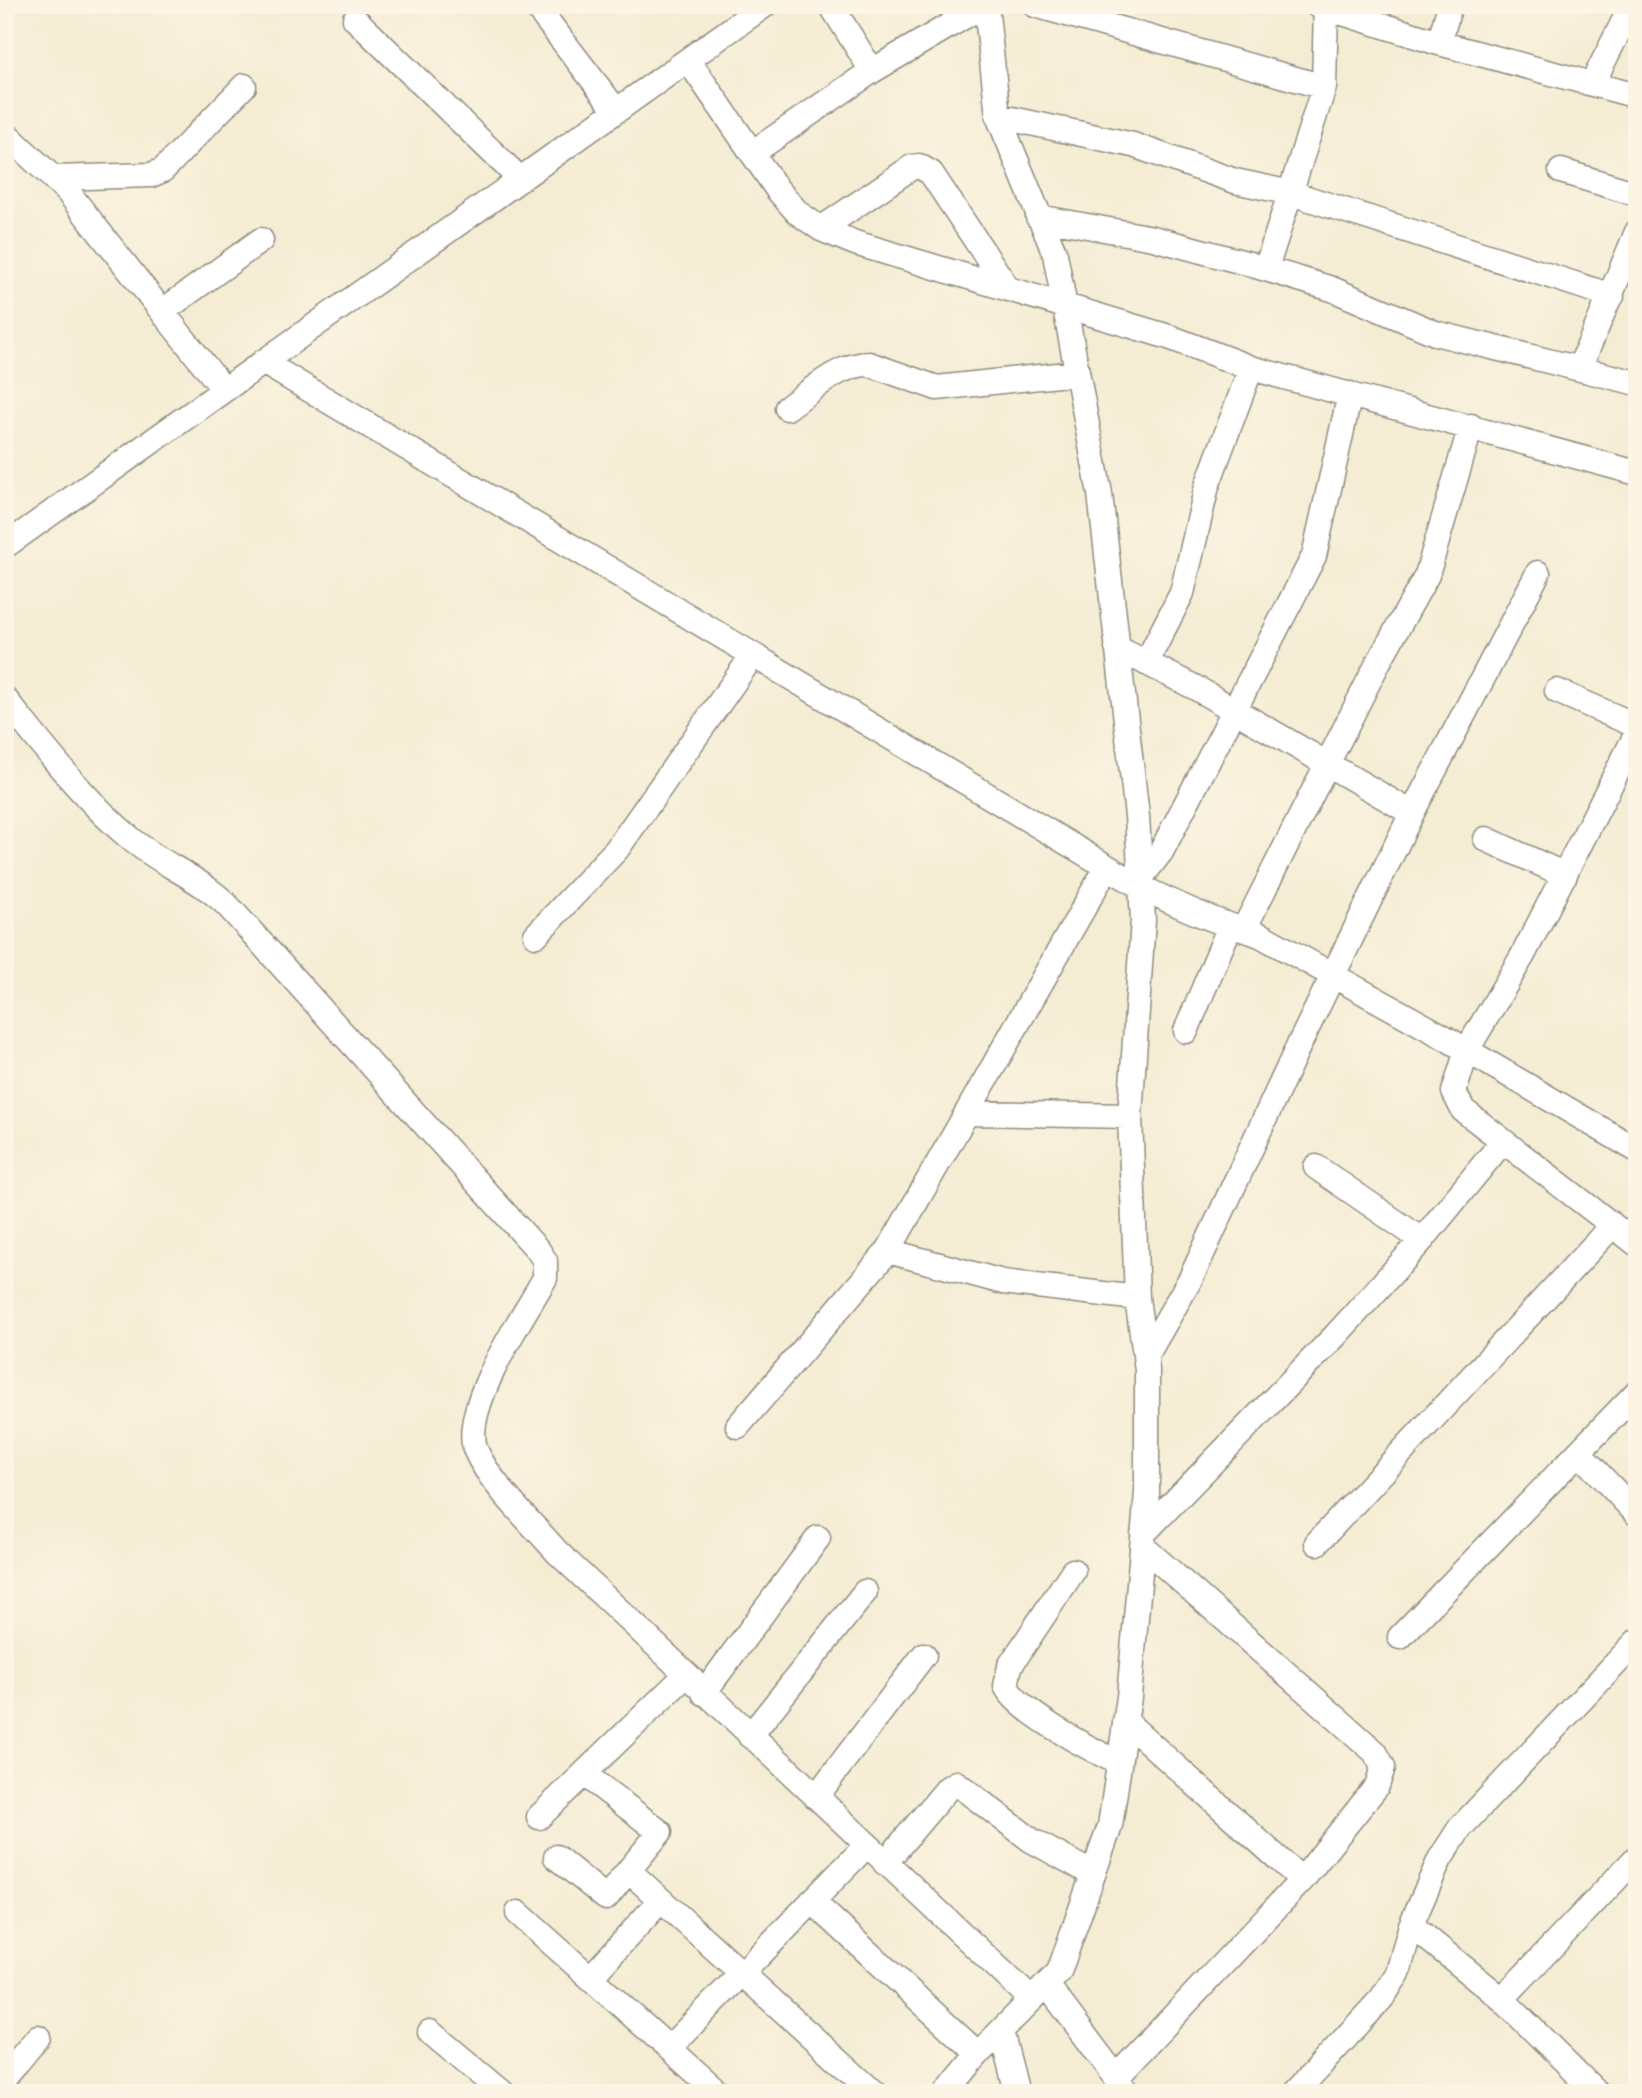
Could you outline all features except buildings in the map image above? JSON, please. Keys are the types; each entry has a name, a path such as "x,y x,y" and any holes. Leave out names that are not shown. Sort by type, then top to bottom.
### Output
{"street":[{"path":"535,5 617,110"},
{"path":"5,546 765,5"},
{"path":"831,5 872,71"},
{"path":"752,153 872,71 985,5 998,116 1055,254 1100,494 1137,816 1143,920 1130,1116 1137,1298 1146,1356 1146,1493 1125,1721 1110,1826 1059,1972 978,2054 946,2093"},
{"path":"1035,5 1324,87"},
{"path":"1439,43 1450,5"},
{"path":"1592,84 1632,5"},
{"path":"1266,269 1324,87 1323,6 1439,43 1637,96"},
{"path":"355,19 520,180"},
{"path":"688,60 776,189 798,213 821,229 855,243 1169,337 1251,368 1637,473"},
{"path":"55,178 151,175 163,170 244,86"},
{"path":"998,116 1133,145 1235,181 1291,193 1612,296"},
{"path":"5,133 55,178 224,390"},
{"path":"821,229 912,167 919,166 931,173 1008,289"},
{"path":"1561,170 1637,194"},
{"path":"1038,217 1153,237 1332,289 1435,333 1637,383"},
{"path":"1580,367 1637,232"},
{"path":"163,311 261,240"},
{"path":"264,362 1107,867 1237,926 1334,976 1637,1150"},
{"path":"787,408 846,367 859,364 869,364 937,388 1076,373"},
{"path":"1146,663 1182,593 1207,486 1251,368"},
{"path":"1141,883 1161,852 1236,711 1314,556 1350,394"},
{"path":"1186,1031 1237,926 1329,765 1378,663 1427,575 1471,426"},
{"path":"1146,1356 1191,1278 1298,1046 1412,813 1538,573"},
{"path":"1117,648 1236,711 1412,813"},
{"path":"536,936 617,849 753,655"},
{"path":"1557,691 1637,726"},
{"path":"5,699 104,815 133,841 199,881 228,906 538,1250 545,1261 545,1278 488,1382 476,1412 473,1431 475,1449 489,1473 557,1552 885,1863 1040,1993 1122,2085 1302,1881 1377,1786 1382,1768 1381,1760 1142,1540"},
{"path":"1637,733 1565,875 1467,1051 1456,1080 1457,1101 1463,1110 1611,1227 1637,1244"},
{"path":"1486,839 1565,875"},
{"path":"738,1426 888,1251 1107,867"},
{"path":"967,1113 1130,1116"},
{"path":"1142,1540 1422,1240 1503,1141"},
{"path":"1316,1167 1422,1240"},
{"path":"1317,1543 1611,1227"},
{"path":"888,1251 1003,1282 1137,1298"},
{"path":"1400,1637 1637,1392"},
{"path":"1579,1453 1637,1514"},
{"path":"704,1693 818,1538"},
{"path":"1073,1571 1010,1666 1006,1686 1016,1699 1065,1734 1119,1763"},
{"path":"750,1737 865,1592"},
{"path":"1295,2093 1382,1998 1401,1965 1411,1925 1440,1859 1460,1828 1637,1641"},
{"path":"816,1797 924,1655"},
{"path":"538,1816 686,1675"},
{"path":"1125,1721 1302,1881"},
{"path":"556,1857 606,1898 630,1872 660,1832 584,1774"},
{"path":"885,1863 948,1788 956,1783 1031,1840 1093,1874"},
{"path":"670,2047 867,1845"},
{"path":"1502,1999 1637,1857"},
{"path":"630,1872 740,1975 874,2093"},
{"path":"591,1977 660,1900"},
{"path":"812,1901 978,2054"},
{"path":"518,1913 719,2093"},
{"path":"1411,1925 1502,1999 1597,2093"},
{"path":"1001,2031 1017,2093"},
{"path":"430,2032 503,2093"},
{"path":"5,2077 38,2037"}]}
